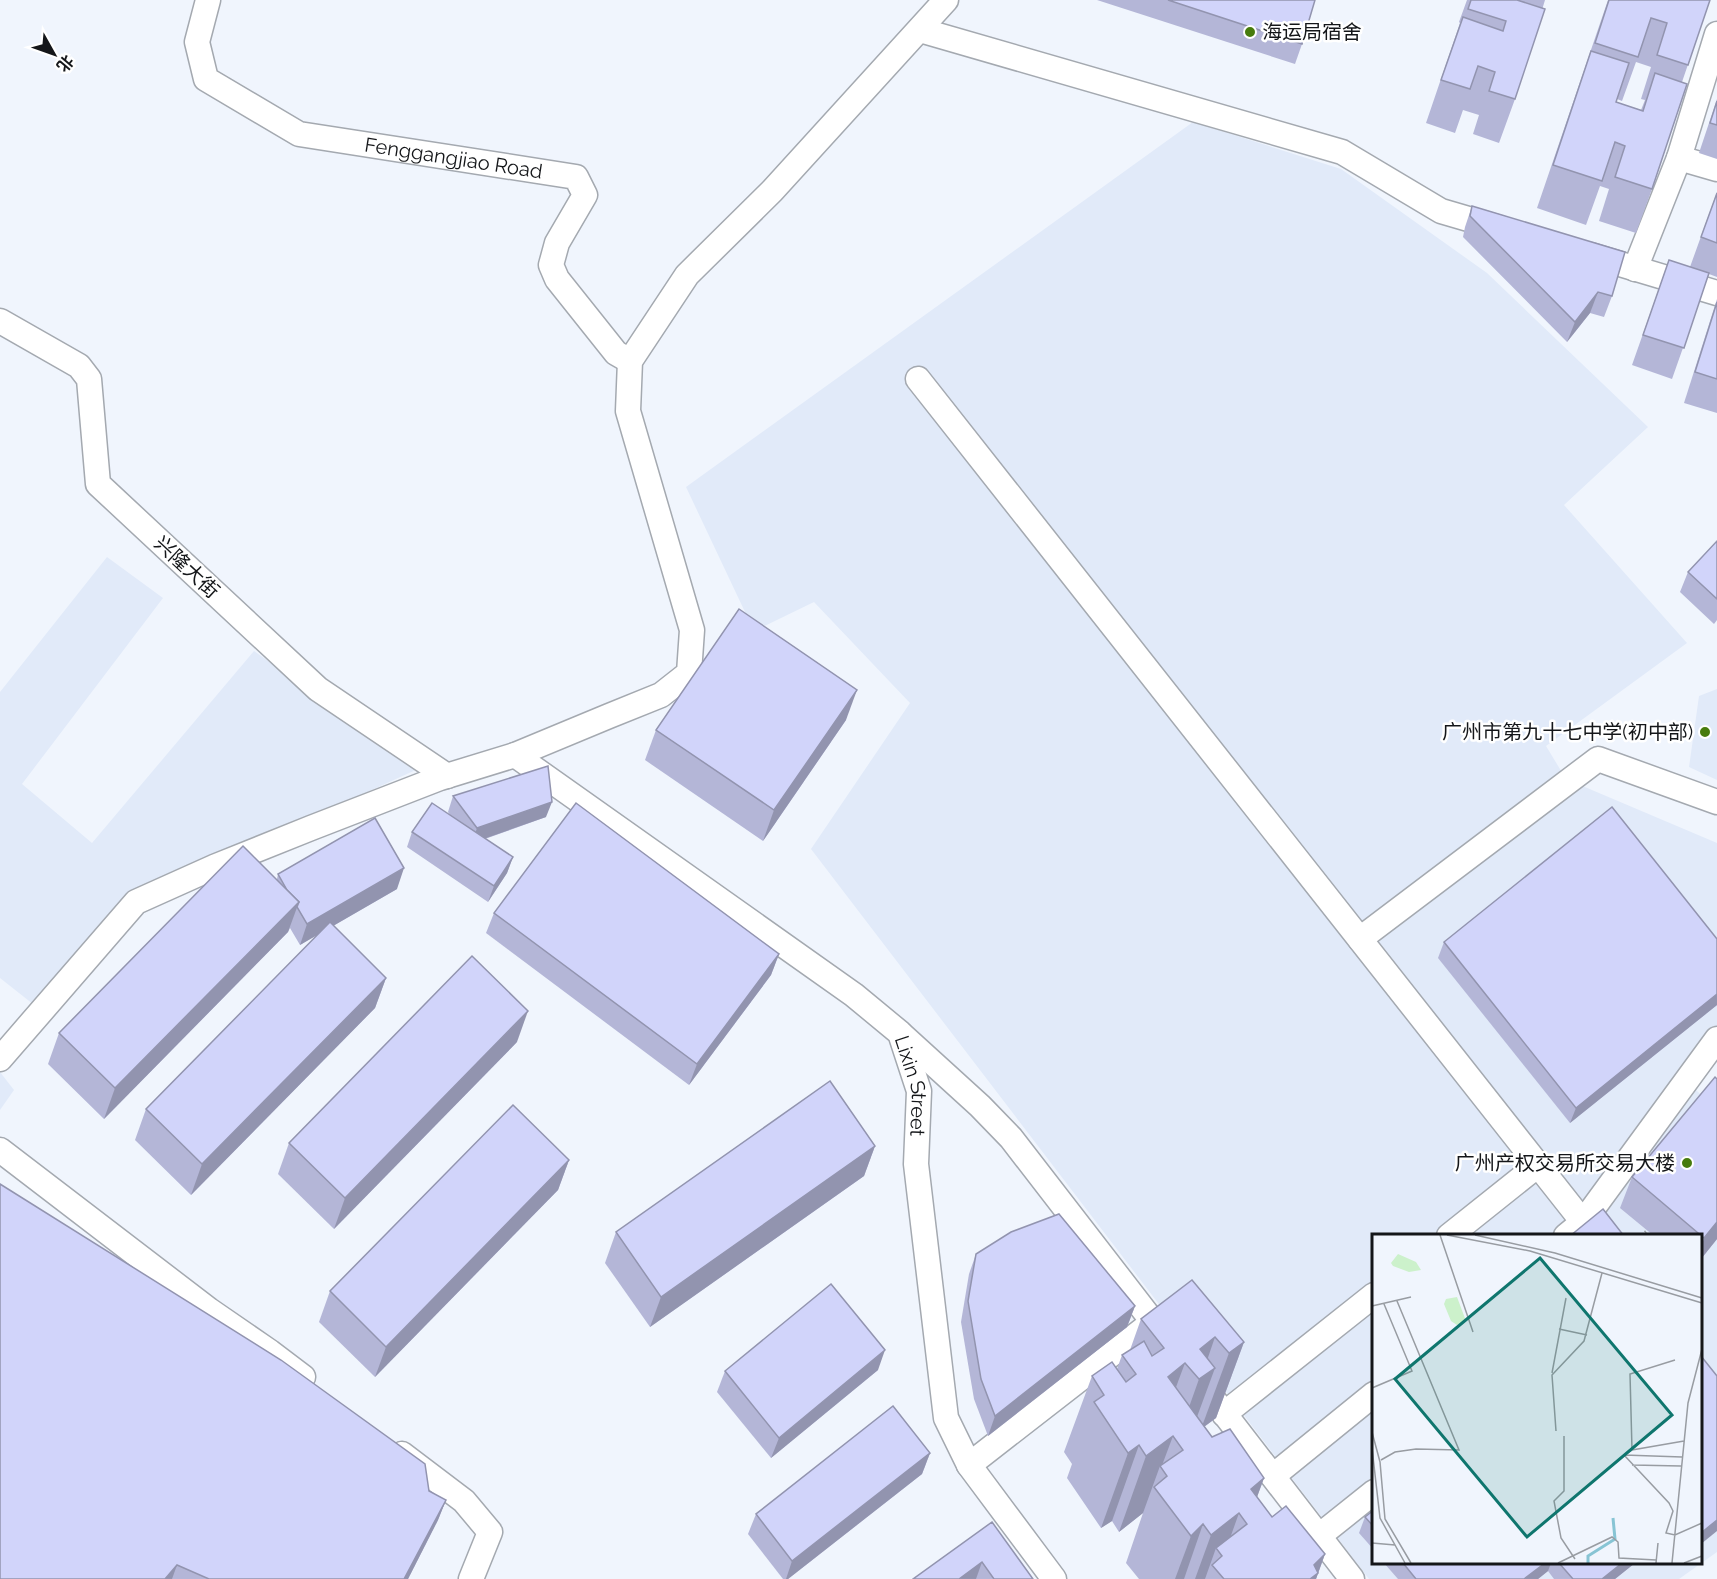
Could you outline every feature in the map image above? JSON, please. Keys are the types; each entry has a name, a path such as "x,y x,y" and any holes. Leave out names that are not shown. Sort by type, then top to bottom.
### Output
{"street":[{"name":"Fenggangjiao Road","path":"208,0 196,42 206,79 299,134 576,177 585,195 557,243 551,265 557,279 616,353 630,361"},
{"path":"0,1060 136,902 214,867 447,776 515,755 661,695 689,673 692,630 628,411 630,361 687,275 772,190 946,0"},
{"path":"920,30 1342,152 1441,211 1521,235"},
{"path":"1635,269 1679,158 1717,34"},
{"path":"1679,158 1717,169"},
{"path":"1566,248 1717,293"},
{"name":"兴隆大街","path":"0,321 79,366 89,379 98,484 318,689 447,776"},
{"path":"918,379 1538,1165 1581,1231 1717,1039"},
{"name":"Lixin Street","path":"515,755 854,995 900,1033 920,1091 916,1164 946,1418 969,1465 1054,1579"},
{"path":"1360,939 1598,759 1717,802"},
{"path":"900,1033 1011,1138 1352,1579"},
{"path":"0,1150 200,1303 325,1394"},
{"path":"1452,1234 1538,1165"},
{"path":"1224,1414 1372,1297"},
{"path":"969,1465 1153,1322"},
{"path":"1273,1476 1372,1396"},
{"path":"388,1443 464,1501 490,1532 471,1579"},
{"path":"1319,1536 1372,1494"}],"path":[{"path":"1643,1234 1648,1230"}],"shaded area":[{"path":"1193,122 1341,169 1487,273 1648,427 1564,505 1687,643 1546,746 1566,779 1717,843 1717,1059 1695,1089 1717,1110 1717,1552 1702,1563 1702,1234 1372,1234 1372,1564 1700,1564 1679,1579 1369,1579 811,849 910,703 814,602 754,631 686,487"},
{"path":"107,557 163,598 22,784 92,843 254,651 420,768 133,899 38,1008 0,978 0,692"},
{"name":"广州市第九十七中学(初中部)","path":"1717,689 1717,780 1689,767 1699,696"},
{"path":"0,1072 14,1090 0,1110"}],"building":[{"path":"1168,0 1315,0 1302,44"},
{"path":"1471,0 1517,0 1545,9 1515,99 1489,91 1495,72 1478,66 1470,89 1441,80 1463,17 1503,31 1506,21 1468,9"},
{"path":"1609,0 1710,0 1688,65 1657,55 1667,23 1651,18 1638,57 1595,43"},
{"path":"1591,51 1629,63 1616,102 1643,111 1655,73 1687,84 1652,189 1615,177 1625,146 1615,142 1602,181 1553,165"},
{"path":"1717,101 1717,125 1710,123"},
{"path":"1717,193 1717,243 1701,237"},
{"path":"1472,206 1625,252 1612,296 1598,292 1575,322 1470,216"},
{"path":"1669,260 1709,273 1684,348 1643,335"},
{"path":"1717,302 1717,379 1695,372"},
{"path":"1717,541 1717,599 1688,572"},
{"path":"739,609 857,690 774,810 656,730"},
{"path":"548,766 552,802 477,828 453,796"},
{"path":"432,803 513,857 494,886 412,832"},
{"path":"576,803 779,954 697,1064 494,913"},
{"path":"1612,807 1717,939 1717,994 1576,1108 1444,942"},
{"path":"375,818 404,868 307,924 297,907 299,902 287,890 278,874"},
{"path":"243,846 299,902 115,1088 59,1033"},
{"path":"330,922 386,978 202,1164 146,1109"},
{"path":"472,956 528,1011 345,1198 289,1143"},
{"name":"广州产权交易所交易大楼","path":"1715,1077 1717,1079 1717,1222 1704,1238 1632,1177"},
{"path":"830,1081 875,1146 661,1297 616,1232"},
{"path":"513,1105 569,1160 386,1347 330,1291"},
{"path":"0,1184 281,1360 425,1464 429,1491 446,1500 404,1579 209,1579 177,1565 165,1579 0,1579"},
{"path":"1603,1209 1622,1234 1572,1234"},
{"path":"1059,1214 1135,1306 995,1416 981,1379 968,1301 976,1254 1011,1232"},
{"path":"1192,1280 1244,1342 1229,1353 1215,1337 1200,1349 1215,1368 1199,1379 1185,1363 1168,1377 1212,1437 1230,1429 1264,1478 1251,1489 1272,1517 1286,1506 1325,1554 1314,1565 1318,1573 1310,1579 1224,1579 1212,1565 1222,1556 1216,1548 1247,1524 1239,1513 1211,1535 1203,1524 1191,1536 1154,1487 1167,1476 1160,1466 1183,1450 1173,1436 1146,1456 1139,1445 1128,1453 1094,1402 1104,1395 1092,1376 1112,1362 1126,1382 1136,1374 1122,1355 1144,1341 1152,1356 1164,1348 1141,1319"},
{"path":"831,1284 885,1350 779,1438 725,1371"},
{"path":"1702,1357 1717,1376 1717,1520 1702,1532"},
{"path":"893,1406 930,1453 792,1561 756,1514"},
{"path":"1372,1512 1372,1525 1365,1517"},
{"path":"992,1522 1033,1579 994,1579 982,1562 959,1579 913,1579"},
{"path":"1404,1564 1544,1564 1524,1579 1416,1579"},
{"path":"1560,1564 1621,1564 1602,1579 1573,1579"}],"place":[{"name":"海运局宿舍","path":"1250,32"},
{"name":"广州市第九十七中学(初中部)","path":"1705,732"},
{"name":"广州产权交易所交易大楼","path":"1687,1163"}]}
